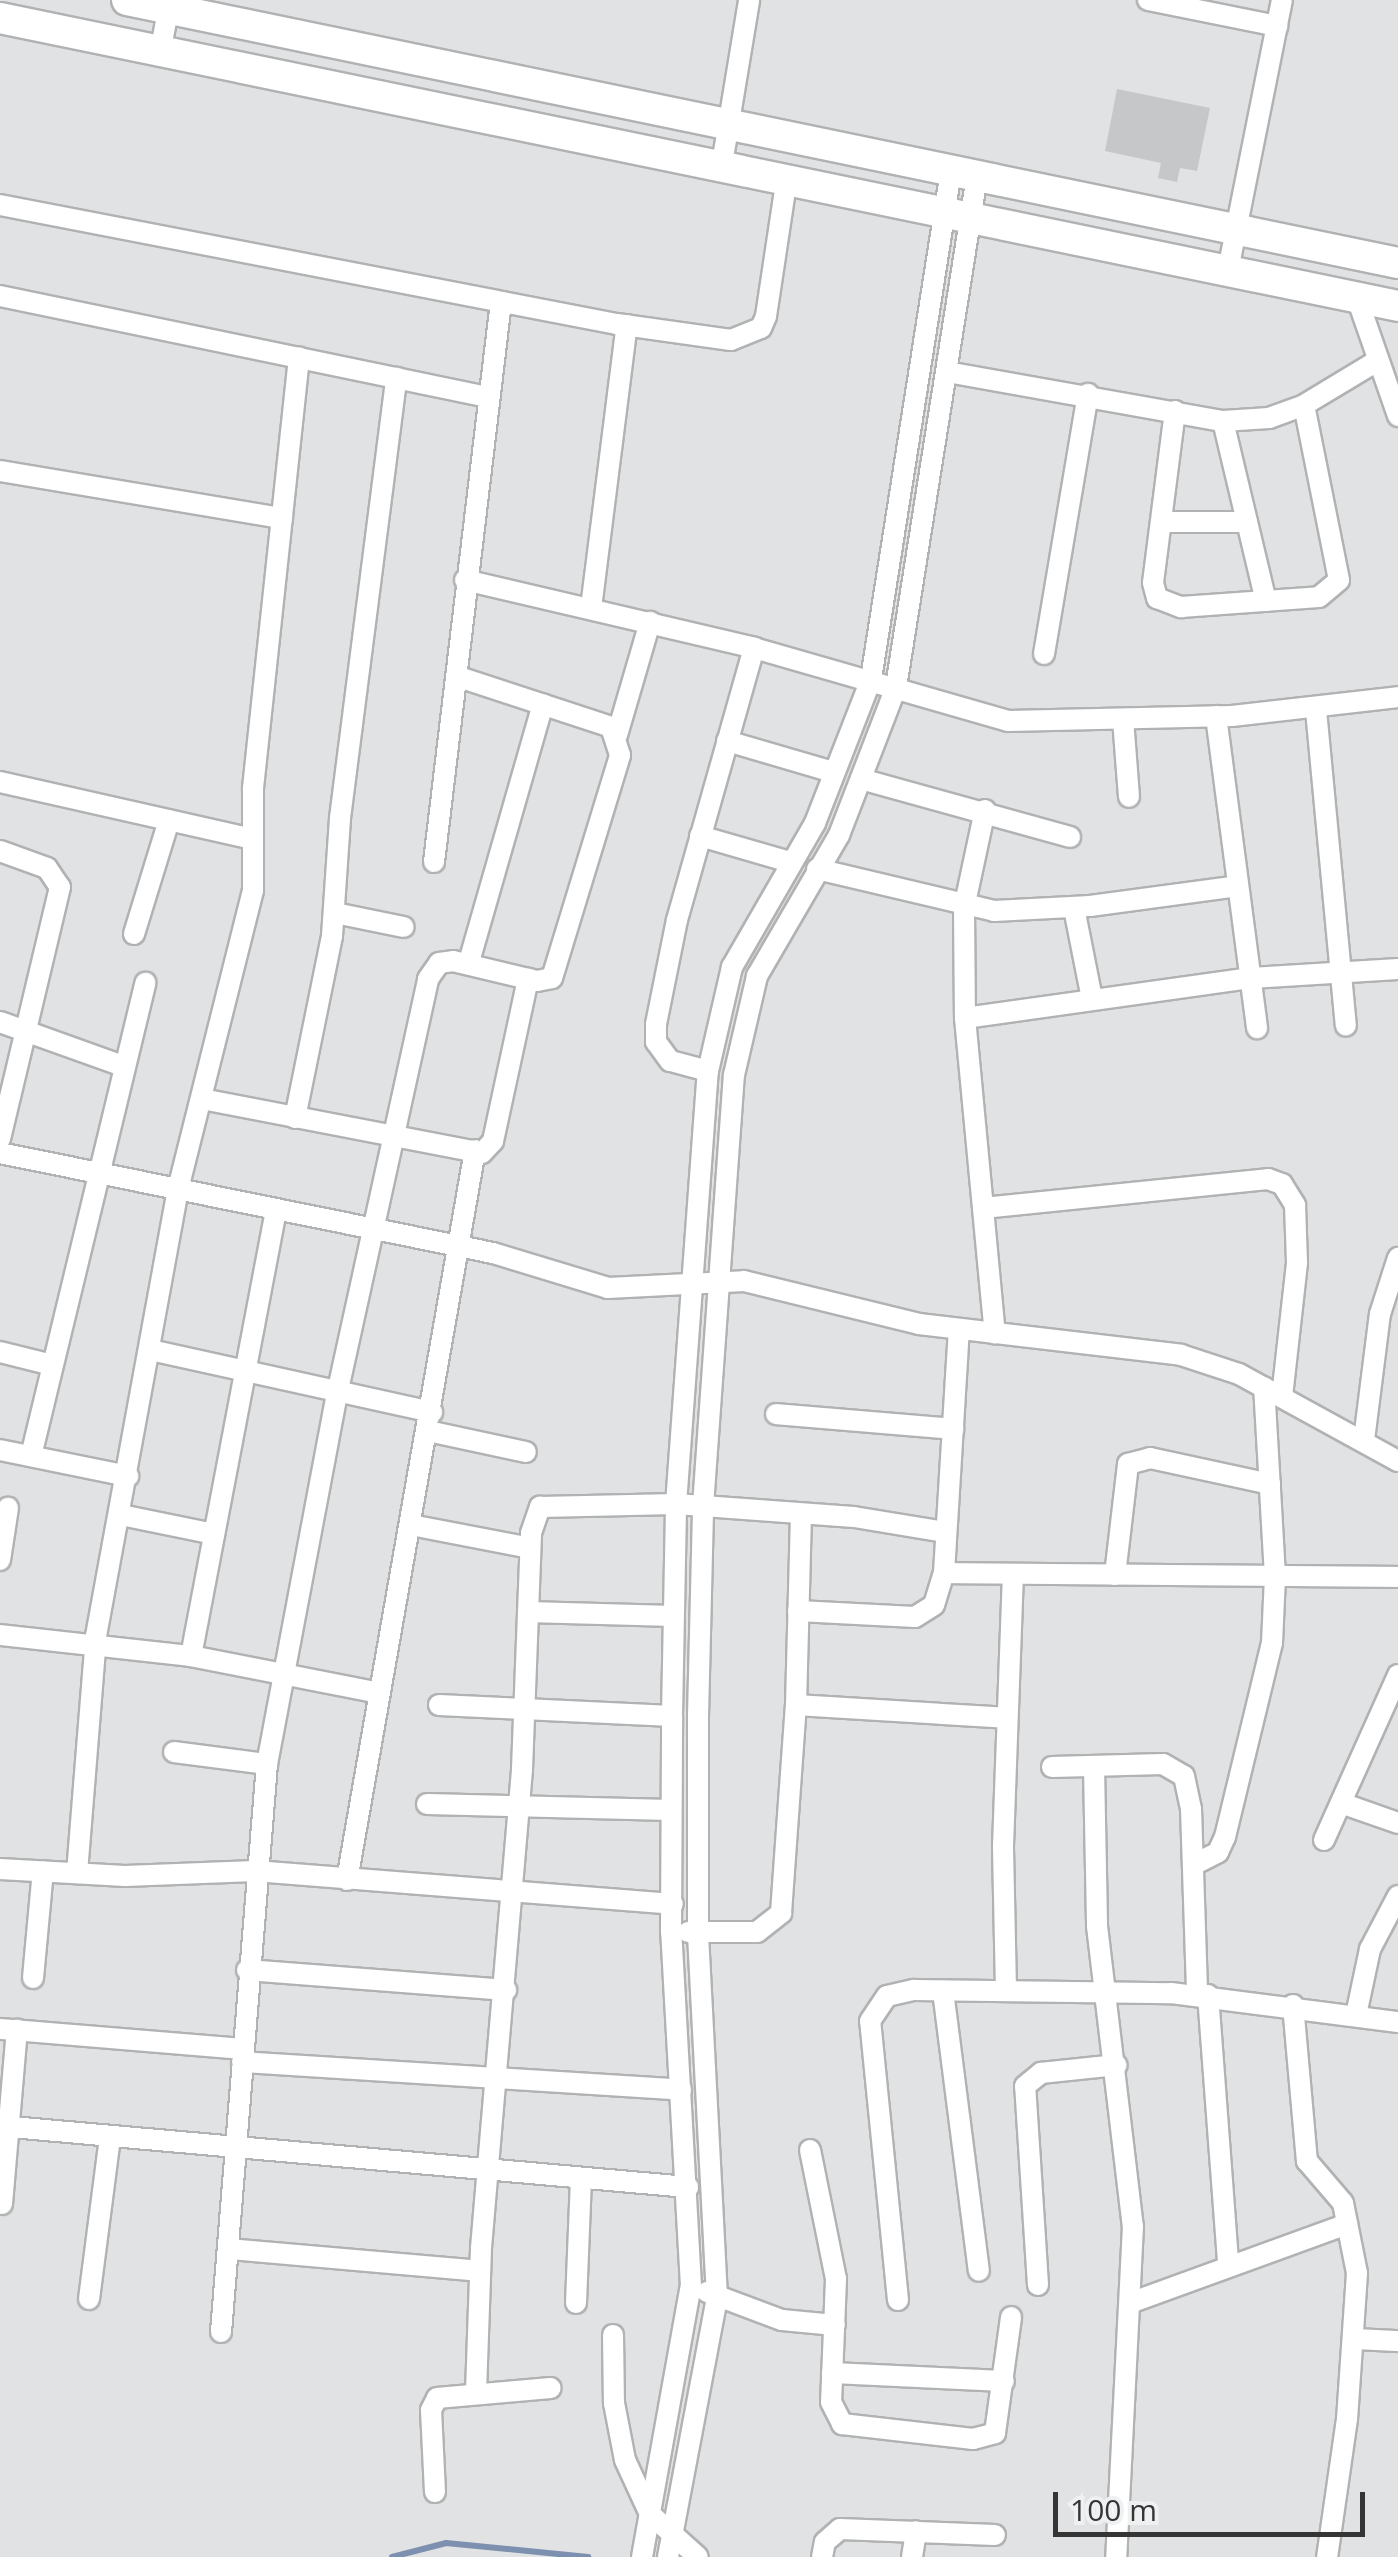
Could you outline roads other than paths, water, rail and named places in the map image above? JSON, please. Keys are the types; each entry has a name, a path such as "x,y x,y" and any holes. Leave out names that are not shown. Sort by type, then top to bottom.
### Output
{"main road":[{"path":"127,0 170,5 728,126 1398,263"},
{"path":"0,18 1227,276 1398,306"}],"street":[{"path":"721,170 749,0"},
{"path":"1148,0 1277,26"},
{"path":"1227,276 1282,0"},
{"path":"160,54 170,5"},
{"path":"642,2551 686,2344 691,2286 671,1932 673,1616 676,1504 708,1071 732,967 815,823 871,679 964,174"},
{"path":"0,205 502,302 732,340 761,328 786,183"},
{"path":"670,2547 717,2296 698,1932 703,1506 734,1075 747,1011 772,942 817,869 861,779 896,687 948,372 955,217"},
{"path":"0,296 489,397"},
{"path":"1357,298 1398,416"},
{"path":"434,862 465,580 502,302"},
{"path":"592,608 628,325"},
{"path":"77,1873 96,1644 178,1189 248,921 252,839 299,358"},
{"path":"948,372 1223,421 1269,418 1304,405 1378,360"},
{"path":"295,1118 335,913 340,818 396,378"},
{"path":"1044,654 1088,394"},
{"path":"1175,412 1153,584 1166,606 1319,597 1339,580 1304,405"},
{"path":"1223,421 1266,601"},
{"path":"0,471 282,518"},
{"path":"1161,522 1247,522"},
{"path":"465,580 754,648 1008,721 1216,716 1316,710 1398,698"},
{"path":"222,2332 247,1970 267,1764 336,1394 428,979 439,963 469,962 545,982 557,968 620,755 617,735 650,622"},
{"path":"708,1071 670,1061 656,1042 700,836 754,648"},
{"path":"456,676 543,704 617,735"},
{"path":"469,962 543,704"},
{"path":"1316,710 1346,1026"},
{"path":"1216,716 1257,1028"},
{"path":"1123,720 1129,797"},
{"path":"727,741 833,772"},
{"path":"861,779 985,810 1070,837"},
{"path":"0,782 252,839"},
{"path":"985,810 964,908 966,1018 995,1334"},
{"path":"134,934 169,820"},
{"path":"700,836 790,862"},
{"path":"0,851 47,868 60,887 0,1138"},
{"path":"817,869 964,908 1074,908 1238,886"},
{"path":"1074,908 1092,999"},
{"path":"335,913 404,927"},
{"path":"966,1018 1251,978 1398,969"},
{"path":"202,1099 394,1140 482,1152 493,1141 528,978"},
{"path":"31,1456 48,1364 145,983"},
{"path":"0,1022 123,1066"},
{"path":"347,1880 462,1247 473,1151"},
{"path":"0,1153 462,1247 608,1288 764,1283 958,1330 1181,1355 1273,1391 1398,1461"},
{"path":"983,1208 1268,1179 1282,1184 1296,1205 1298,1263 1273,1391 1272,1643 1225,1837 1218,1852 1193,1864"},
{"path":"191,1656 276,1211"},
{"path":"1364,1440 1388,1329 1390,1268 1398,1258"},
{"path":"798,1611 915,1616 934,1605 944,1573 958,1330"},
{"path":"150,1350 336,1394 526,1452"},
{"path":"0,1352 48,1364"},
{"path":"776,1414 953,1428"},
{"path":"0,1450 128,1476"},
{"path":"1115,1576 1128,1464 1150,1458 1270,1484"},
{"path":"476,2392 480,2271 499,2081 519,1807 534,1520 551,1502 676,1504 946,1532"},
{"path":"0,1560 8,1508"},
{"path":"121,1514 214,1534"},
{"path":"671,1932 757,1932 781,1913 796,1705 801,1514"},
{"path":"411,1525 530,1548"},
{"path":"944,1573 1398,1577"},
{"path":"1006,1991 1006,1718 1014,1574"},
{"path":"528,1612 673,1616"},
{"path":"0,1635 191,1656 379,1693"},
{"path":"1324,1840 1391,1710 1398,1675"},
{"path":"439,1705 524,1706 672,1716"},
{"path":"796,1705 1006,1718"},
{"path":"174,1752 267,1764"},
{"path":"1052,1766 1176,1768 1188,1787 1202,1995 1228,2264"},
{"path":"1094,1767 1095,1889 1133,2226 1116,2557"},
{"path":"1341,1802 1398,1823"},
{"path":"427,1804 671,1810"},
{"path":"0,1869 77,1873 255,1872 673,1904"},
{"path":"34,1978 43,1871"},
{"path":"1356,2015 1370,1949 1398,1896"},
{"path":"247,1970 506,1990"},
{"path":"943,1991 979,2271"},
{"path":"898,2300 870,2022 887,1996 943,1991 1202,1995 1398,2022"},
{"path":"1293,2005 1308,2160 1336,2189 1357,2273 1355,2339 1326,2557"},
{"path":"2,2204 8,2030 499,2081 681,2090"},
{"path":"1038,2285 1025,2086 1041,2072 1117,2065"},
{"path":"5,2127 234,2151 688,2187"},
{"path":"88,2299 110,2137"},
{"path":"810,2150 836,2279 831,2402 842,2424 972,2439 1000,2426 1011,2317"},
{"path":"576,2302 581,2181"},
{"path":"1130,2303 1228,2264 1347,2224"},
{"path":"229,2249 480,2271"},
{"path":"691,2286 782,2320 835,2325"},
{"path":"613,2335 618,2436 650,2514 670,2547 698,2557"},
{"path":"1355,2339 1398,2341"},
{"path":"832,2373 1004,2381"},
{"path":"434,2492 432,2403 476,2392 551,2388"},
{"path":"822,2557 825,2542 840,2529 995,2535"},
{"path":"912,2557 916,2531"}],"waterway":[{"path":"392,2557 446,2543 588,2557"}]}
